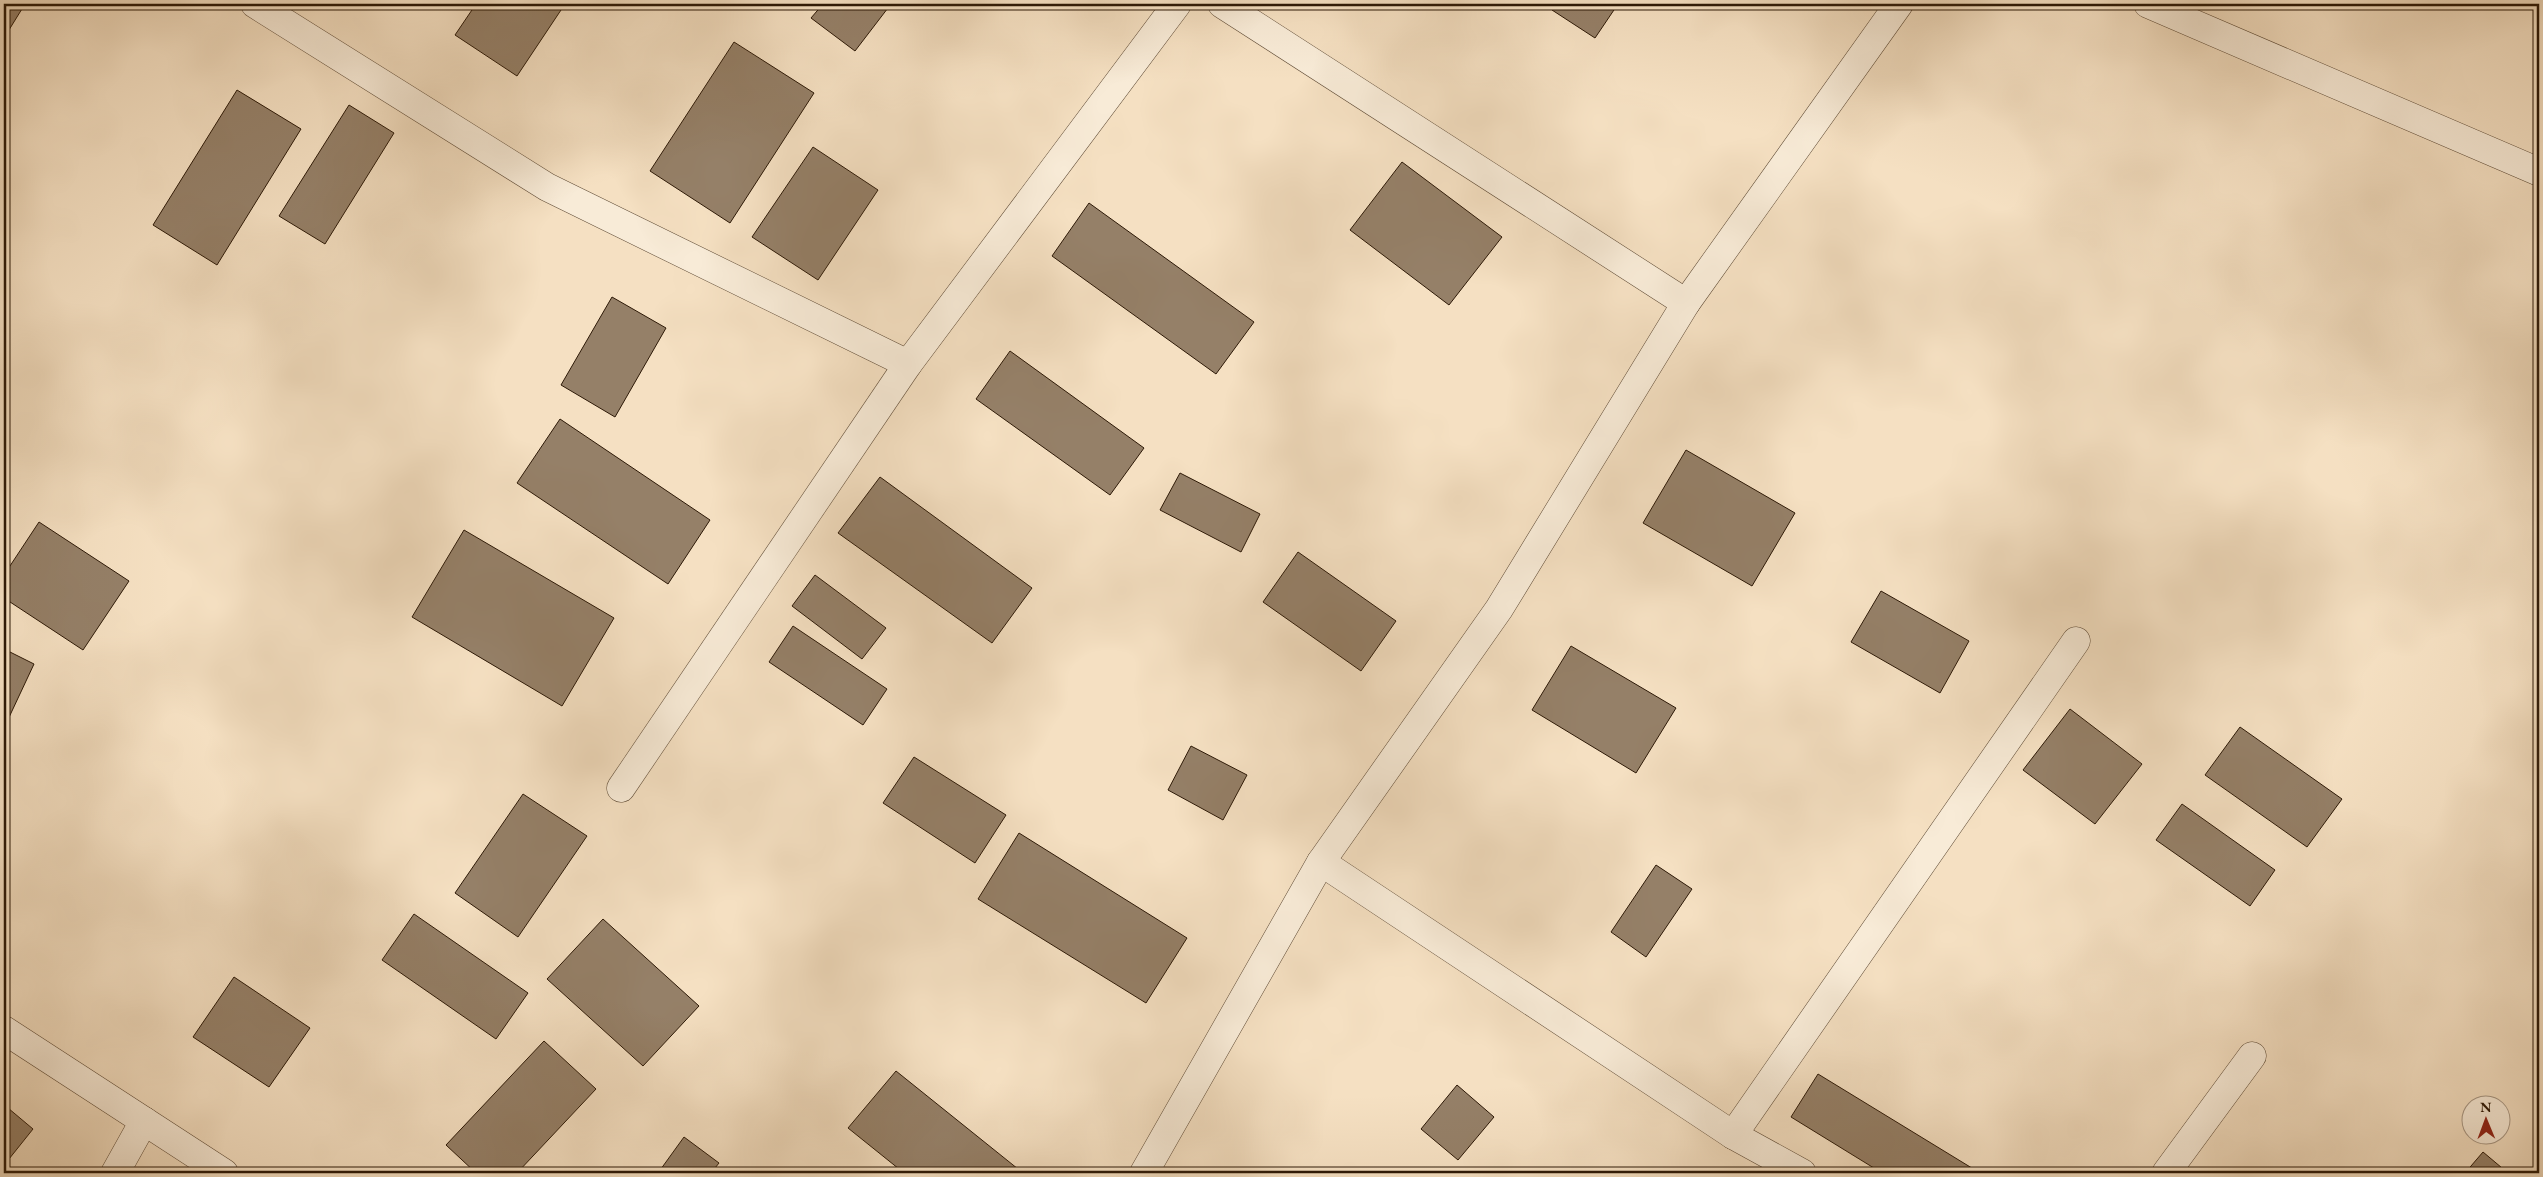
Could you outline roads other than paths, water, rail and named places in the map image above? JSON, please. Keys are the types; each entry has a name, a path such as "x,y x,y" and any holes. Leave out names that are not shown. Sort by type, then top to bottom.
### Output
{"street":[{"path":"254,4 547,187 908,364"},
{"path":"620,788 908,364 1177,4"},
{"path":"1222,4 1686,304"},
{"path":"1144,1173 1322,862 1500,610 1686,304 1899,4"},
{"path":"2148,4 2539,172"},
{"path":"1733,1135 2076,641"},
{"path":"1322,862 1733,1135 1802,1173"},
{"path":"4,1030 224,1173"},
{"path":"2166,1173 2252,1056"},
{"path":"115,1173 144,1121"}]}
